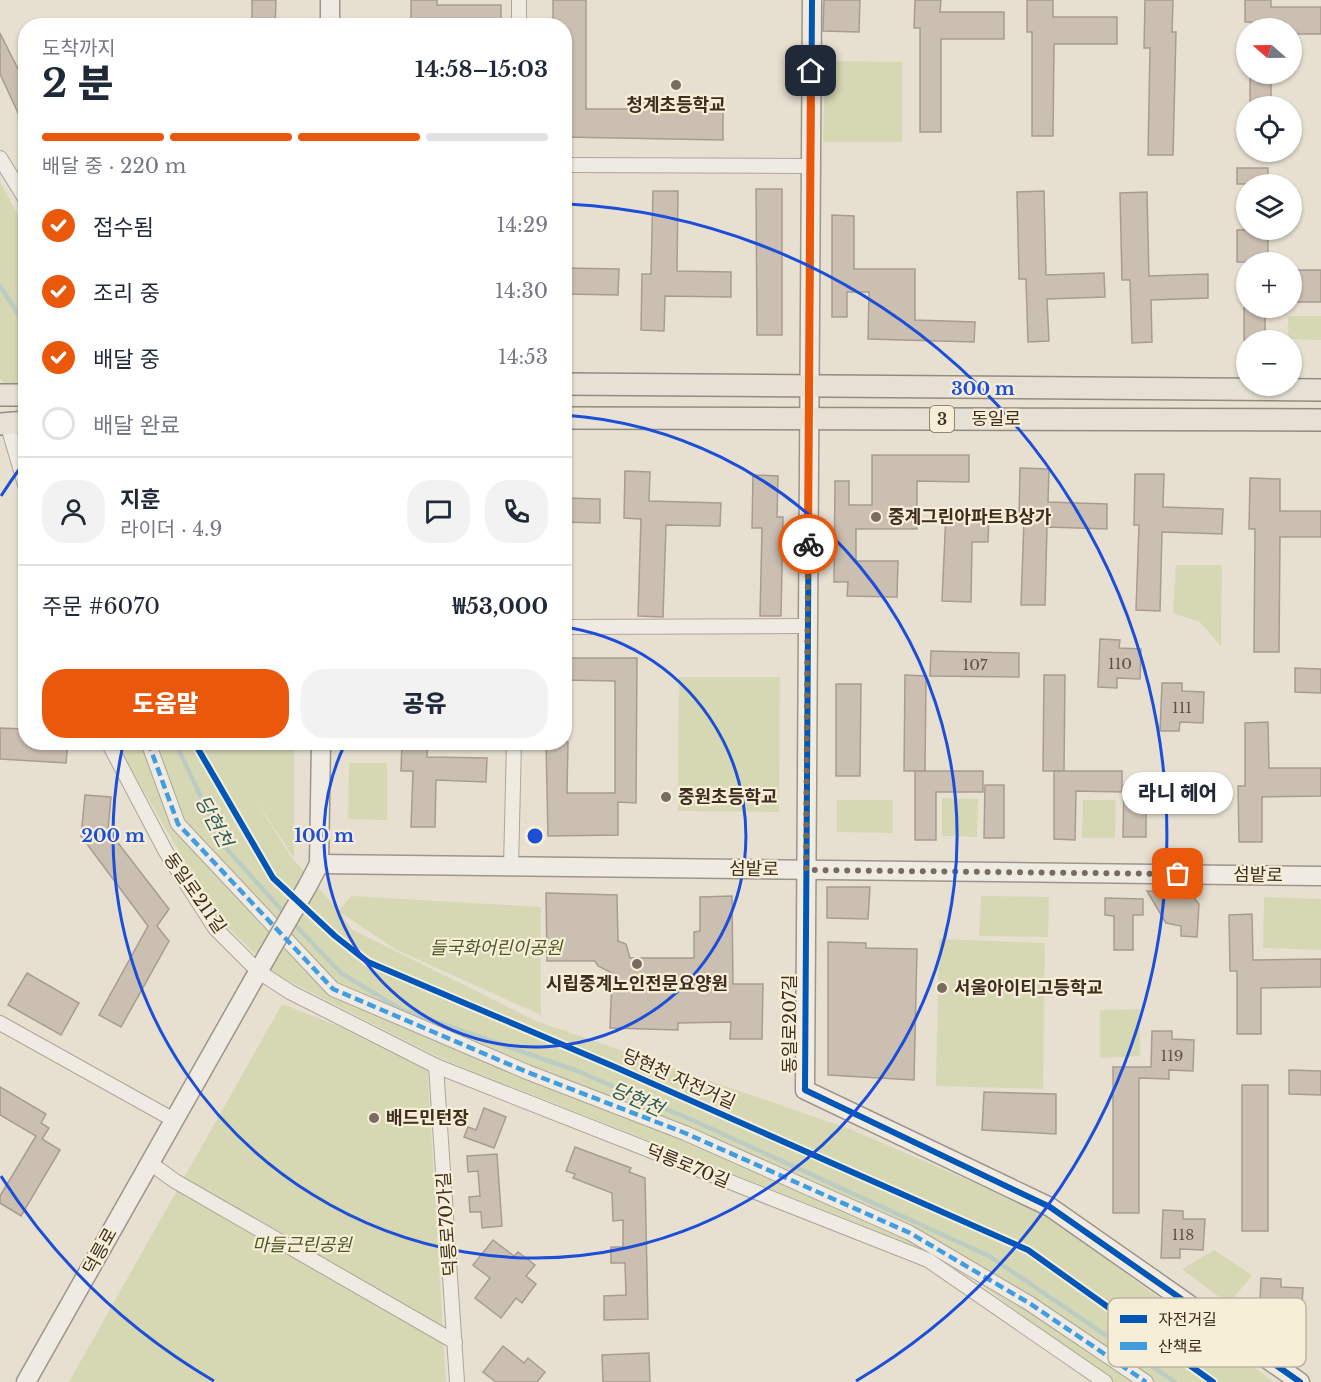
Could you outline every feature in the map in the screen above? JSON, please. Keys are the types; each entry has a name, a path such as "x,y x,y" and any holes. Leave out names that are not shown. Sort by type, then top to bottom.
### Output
{"main road":[{"path":"330,0 330,18"},
{"name":"동일로207길","path":"812,0 809,166 805,1090 1050,1207 1180,1298"},
{"name":"동일로","path":"572,384 1321,390"},
{"name":"동일로","path":"572,418 1321,420"},
{"path":"319,864 321,750"},
{"name":"섬밭로","path":"319,864 1321,876"},
{"name":"덕릉로","path":"26,1382 319,864"},
{"name":"동일로207길","path":"1279,1367 1300,1382"}],"street":[{"path":"519,0 519,18"},
{"path":"0,158 18,187"},
{"path":"572,165 809,166"},
{"path":"11,423 18,453"},
{"path":"572,627 807,626"},
{"name":"동일로211길","path":"112,750 166,852 215,928 263,964"},
{"path":"151,750 178,825 333,989 526,1071 685,1133 910,1233 1029,1303 1108,1356"},
{"path":"512,867 514,750"},
{"name":"덕릉로70길","path":"263,964 290,992 436,1066 928,1260 1105,1382"},
{"path":"0,1023 174,1120"},
{"name":"덕릉로70가길","path":"436,1066 457,1382"},
{"path":"150,1163 175,1181 455,1342"},
{"path":"1124,1367 1146,1382"}],"green space":[{"path":"825,61 902,62 902,142 823,142"},
{"path":"0,182 18,215 18,417 14,402 0,378"},
{"path":"1321,316 1321,340 1302,339 1302,330 1288,330 1288,318"},
{"path":"1176,565 1222,565 1221,646 1200,622 1173,613"},
{"path":"679,677 780,677 779,812 678,811"},
{"name":"들국화어린이공원","path":"122,750 294,750 294,858 252,794 291,857 339,911 351,896 541,907 541,1015 395,949 340,912 351,929 536,1021 850,1129 1043,1213 1159,1298 1108,1298 1108,1367 1253,1367 1274,1382 1114,1382 943,1257 440,1058 277,975 217,917"},
{"path":"349,763 387,763 387,820 348,819"},
{"path":"942,798 978,799 977,837 942,836"},
{"path":"837,800 893,800 893,833 837,832"},
{"path":"1083,800 1116,800 1115,838 1082,838"},
{"path":"981,896 1049,897 1048,937 979,936"},
{"path":"1264,897 1321,899 1321,950 1263,948"},
{"path":"939,939 1045,943 1043,1089 936,1086"},
{"name":"마들근린공원","path":"282,1004 427,1061 446,1382 69,1382"},
{"path":"1140,1009 1140,1056 1100,1058 1100,1010"},
{"path":"1214,1250 1252,1275 1234,1298 1221,1298 1182,1269"}],"building":[{"path":"252,0 276,0 275,18 252,18"},
{"path":"411,0 437,0 437,5 501,5 501,18 411,18"},
{"path":"553,0 586,0 586,109 636,109 636,98 723,98 723,140 572,137 572,18 553,18"},
{"path":"824,0 860,0 859,32 823,31"},
{"path":"915,0 941,0 940,12 1004,12 1004,39 941,39 941,132 920,132 920,28 914,28"},
{"path":"1027,0 1053,0 1053,17 1117,17 1117,44 1054,44 1053,136 1032,136 1032,32 1027,32"},
{"path":"1145,0 1173,0 1172,32 1176,32 1173,155 1148,155 1150,48 1144,48"},
{"path":"1245,0 1271,0 1271,7 1321,7 1321,34 1302,34 1302,18 1245,18"},
{"path":"0,33 18,69 18,113 0,74"},
{"path":"1250,84 1271,84 1271,96 1250,96"},
{"path":"1237,168 1268,168 1268,174 1237,174"},
{"path":"756,189 782,189 782,335 757,335"},
{"path":"653,191 678,191 677,271 731,272 731,297 665,296 664,331 641,330 642,274 651,274"},
{"path":"1044,191 1046,275 1104,273 1105,297 1047,299 1049,341 1028,342 1026,279 1019,279 1017,192"},
{"path":"1147,192 1149,276 1208,274 1208,298 1151,300 1152,342 1132,343 1130,280 1122,280 1120,193"},
{"path":"832,215 854,216 854,269 915,269 915,320 975,322 974,342 868,339 869,292 847,292 847,317 832,317"},
{"path":"1237,240 1268,240 1268,252 1237,252"},
{"path":"572,268 619,269 618,295 572,294"},
{"path":"1302,270 1321,270 1321,302 1302,302"},
{"path":"1244,318 1265,318 1265,330 1244,330"},
{"name":"중계그린아파트B상가","path":"872,455 969,455 969,482 917,481 917,529 856,529 856,561 898,561 897,597 847,596 848,582 834,582 835,481 849,481 849,505 872,505"},
{"path":"1020,468 1049,469 1048,502 1107,504 1107,529 1047,527 1045,605 1021,605 1024,520 1019,519"},
{"path":"625,471 650,472 649,501 721,503 720,526 666,525 663,617 638,616 641,519 624,518"},
{"path":"1135,474 1164,474 1163,507 1223,509 1222,534 1162,532 1160,611 1136,610 1139,525 1134,525"},
{"path":"753,475 778,476 777,517 783,517 781,616 760,616 762,528 752,528"},
{"path":"1250,478 1280,479 1280,511 1321,511 1321,537 1280,537 1279,652 1254,652 1255,529 1249,529"},
{"path":"572,498 600,499 600,523 572,522"},
{"path":"946,513 989,513 988,542 972,542 971,602 942,601"},
{"path":"1100,639 1120,640 1119,648 1141,649 1140,679 1117,678 1117,688 1098,687"},
{"path":"931,651 1019,653 1019,677 930,676"},
{"name":"중원초등학교","path":"572,658 637,658 636,803 618,802 618,835 548,836 546,750 568,750 567,793 615,793 615,681 572,680"},
{"path":"1295,668 1321,669 1321,693 1295,692"},
{"path":"905,675 926,676 925,771 904,771"},
{"path":"1044,675 1065,675 1064,771 1043,771"},
{"path":"1162,683 1182,683 1182,691 1204,692 1203,723 1180,722 1179,731 1160,731"},
{"path":"836,684 861,684 860,776 836,776"},
{"path":"1268,722 1269,768 1321,768 1321,796 1262,797 1262,842 1239,842 1238,786 1245,786 1245,723"},
{"path":"0,728 18,729 18,750 67,750 66,763 0,759"},
{"path":"402,750 427,750 427,757 487,758 486,782 436,780 435,827 411,827 413,771 401,771"},
{"path":"915,771 983,771 983,792 936,792 936,840 915,840"},
{"path":"1054,771 1122,771 1122,792 1076,791 1075,840 1054,839"},
{"path":"985,785 1004,785 1004,838 984,838"},
{"path":"1124,785 1146,785 1146,837 1123,837"},
{"path":"85,795 111,797 108,830 169,909 157,926 169,941 121,1027 99,1015 148,926 81,836"},
{"path":"827,887 870,887 868,919 827,918"},
{"path":"1147,891 1188,894 1194,898 1199,904 1197,937 1181,936 1181,926 1166,923"},
{"path":"546,893 617,895 618,941 626,944 630,958 694,958 694,932 700,931 700,897 732,896 733,984 763,984 762,1039 730,1039 731,1022 678,1023 678,1030 610,1028 612,973 598,966 595,961 547,961"},
{"path":"1105,898 1143,899 1143,915 1133,915 1133,950 1114,950 1114,916 1105,915"},
{"path":"1252,914 1253,960 1321,959 1321,987 1261,988 1261,1034 1237,1034 1237,971 1230,971 1229,915"},
{"path":"828,942 866,943 866,948 917,949 914,1080 828,1075"},
{"path":"27,973 79,1003 61,1035 8,1005"},
{"path":"1152,1031 1172,1031 1172,1039 1194,1040 1193,1071 1169,1070 1169,1079 1139,1078 1139,1213 1113,1213 1113,1067 1151,1067"},
{"path":"1289,1070 1321,1071 1321,1095 1289,1094"},
{"path":"1242,1085 1268,1085 1268,1231 1242,1231"},
{"path":"0,1087 46,1114 41,1123 49,1128 42,1139 60,1150 21,1216 0,1203 0,1196 36,1136 0,1115"},
{"path":"984,1092 1056,1094 1056,1134 982,1130"},
{"path":"484,1108 506,1117 494,1148 464,1137 468,1127 476,1130"},
{"path":"575,1147 631,1168 629,1172 645,1178 648,1319 604,1320 604,1296 626,1295 625,1263 611,1263 611,1247 623,1247 623,1220 613,1221 612,1193 573,1178 575,1174 566,1171"},
{"path":"497,1154 502,1226 482,1228 481,1212 470,1212 469,1197 480,1196 478,1171 468,1172 467,1156"},
{"path":"1163,1210 1183,1211 1183,1219 1205,1219 1203,1250 1180,1249 1180,1258 1161,1258"},
{"path":"493,1240 514,1256 518,1252 535,1265 526,1276 536,1284 522,1303 516,1298 501,1318 475,1298 490,1278 473,1265"},
{"path":"1261,1278 1281,1279 1281,1287 1303,1288 1302,1298 1260,1298"},
{"path":"503,1346 524,1363 528,1358 545,1372 537,1382 496,1382 483,1372"},
{"path":"649,1353 650,1382 603,1382 602,1355"}],"waterway":[{"name":"당현천","path":"0,286 18,314"},
{"name":"당현천","path":"179,750 225,847 286,915"},
{"name":"당현천","path":"292,922 341,973 402,1010 575,1070 701,1124 989,1256 1108,1337"},
{"name":"당현천","path":"1153,1367 1175,1382"}],"marked path":[{"path":"151,750 178,824 333,989 527,1072 685,1133 910,1233 1029,1303 1108,1356"},
{"path":"1124,1367 1146,1382"}],"cycle path":[{"path":"812,0 805,1090 1050,1207 1180,1298"},
{"name":"당현천 자전거길","path":"199,750 273,878 335,936 368,962 615,1067 1028,1250 1108,1307"},
{"name":"당현천 자전거길","path":"1192,1367 1213,1382"},
{"path":"1279,1367 1300,1382"}],"way so far":[{"path":"808,544 806,870 1178,874"}],"place":[{"name":"청계초등학교","path":"676,85"},
{"name":"중계그린아파트B상가","path":"876,517"},
{"name":"중원초등학교","path":"666,797"},
{"name":"라니 헤어","path":"1178,874"},
{"name":"시립중계노인전문요양원","path":"637,964"},
{"name":"서울아이티고등학교","path":"942,988"},
{"name":"배드민턴장","path":"374,1118"}],"route":[{"path":"808,544 811,71"}]}
